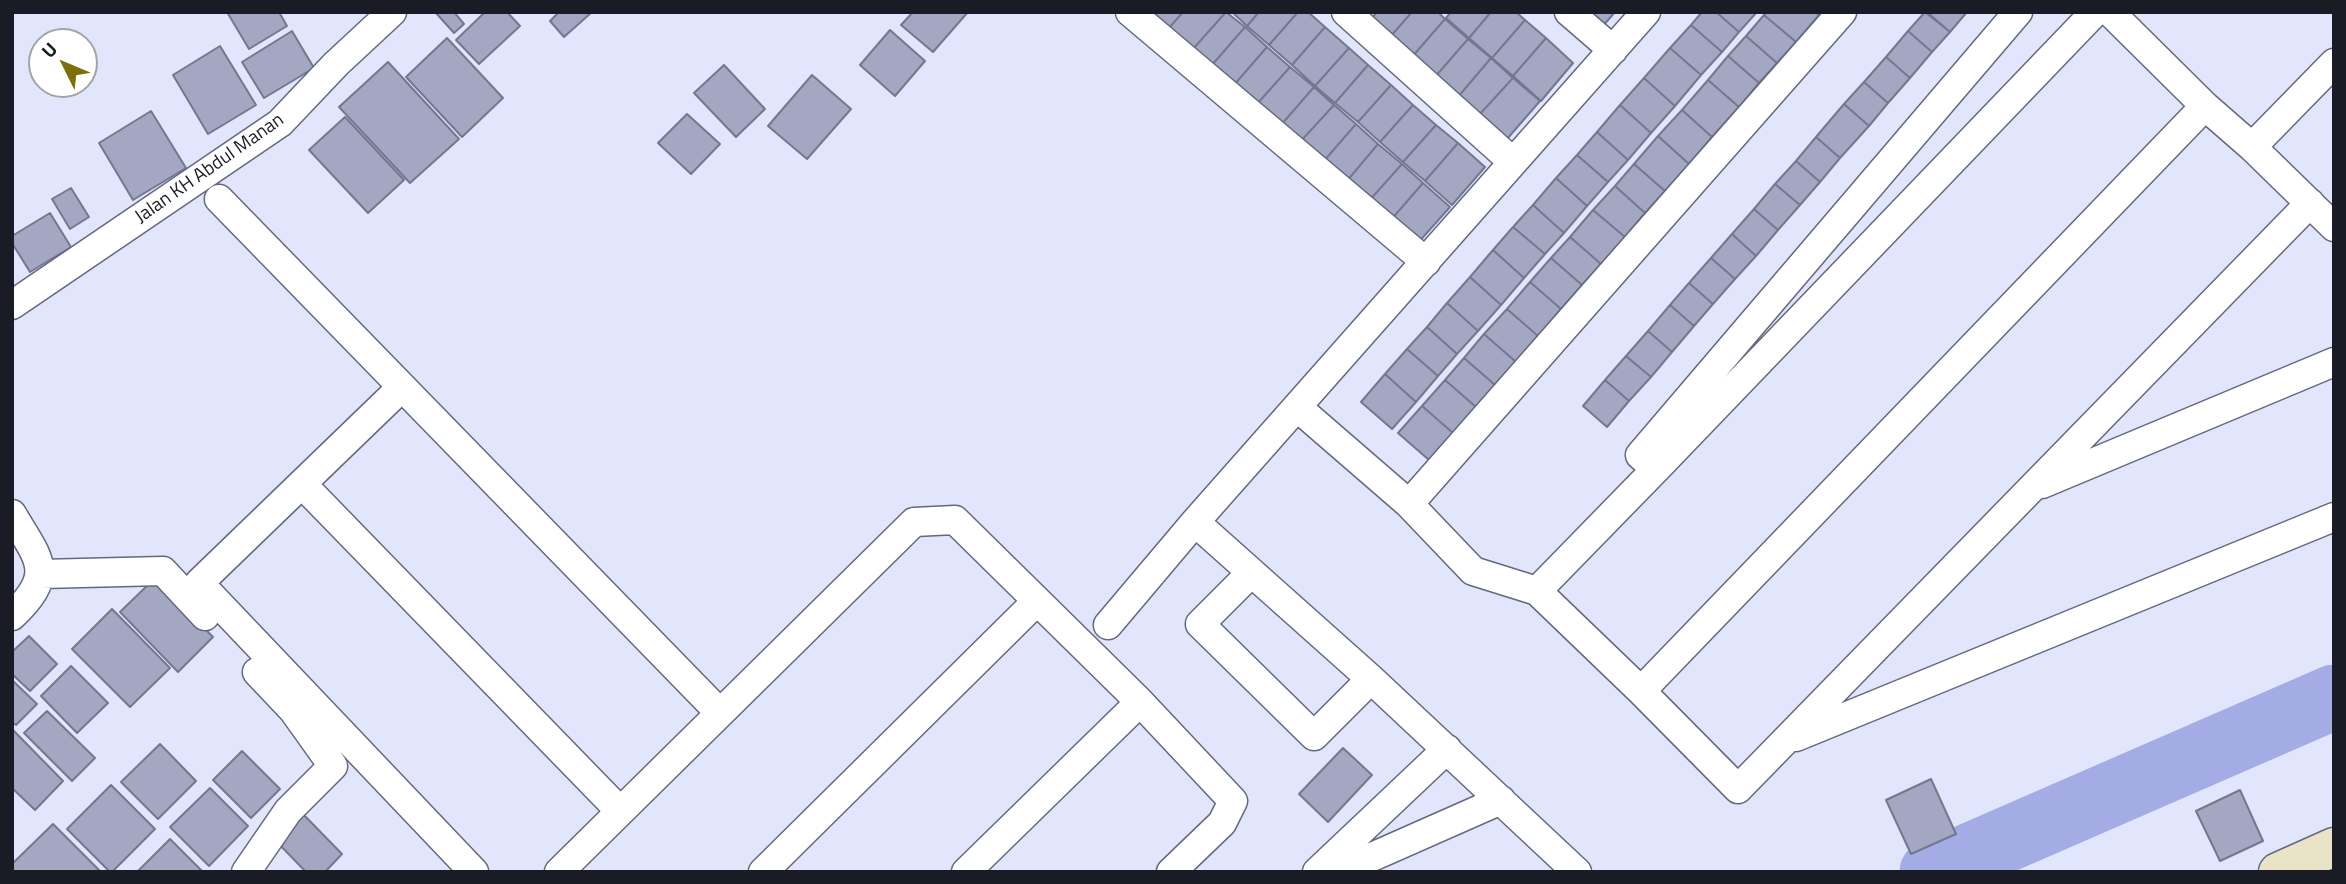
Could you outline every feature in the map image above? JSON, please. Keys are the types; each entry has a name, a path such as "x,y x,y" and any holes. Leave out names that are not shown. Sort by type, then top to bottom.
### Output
{"main road":[{"path":"2278,872 2334,847"}],"street":[{"name":"Jalan KH Abdul Manan","path":"12,305 280,123 336,64 392,12"},
{"path":"1130,12 1426,262"},
{"path":"1346,12 1513,162"},
{"path":"1569,12 1613,50"},
{"path":"1108,625 1195,522 1646,12"},
{"path":"1409,504 1842,12"},
{"path":"1656,469 1640,455 2018,12"},
{"path":"1537,591 2095,12"},
{"path":"2110,12 2334,228"},
{"path":"2252,147 2334,63"},
{"path":"1640,691 2205,106"},
{"path":"219,199 720,713"},
{"path":"1297,407 1409,504 1473,571 1537,591 1738,789 2309,203"},
{"path":"2030,490 2334,362"},
{"path":"402,387 199,583 474,872"},
{"path":"302,484 620,811"},
{"path":"12,514 39,559 41,574 28,601 12,615"},
{"path":"1784,742 2334,517"},
{"path":"559,872 914,522 955,520 1140,702 1233,801 1222,823 1171,872"},
{"path":"1195,522 1447,748 1577,872"},
{"path":"41,574 163,571 293,710 334,766 288,811 246,872"},
{"path":"1251,573 1200,624 1314,736 1371,679"},
{"path":"762,872 1037,601"},
{"path":"966,872 1140,702"},
{"path":"1317,872 1447,748"},
{"path":"1338,872 1500,800"}],"building":[{"path":"227,12 279,12 287,26 249,49"},
{"path":"454,12 464,24 454,33 436,13"},
{"path":"485,12 507,12 520,26 479,64 456,40"},
{"path":"559,12 592,12 564,37 550,21"},
{"path":"913,12 968,12 933,52 901,25"},
{"path":"1151,12 1183,12 1169,28"},
{"path":"1183,12 1226,12 1193,49 1169,28"},
{"path":"1226,12 1245,27 1212,65 1193,49"},
{"path":"1232,12 1259,12 1247,26"},
{"path":"1259,12 1298,12 1269,45 1247,26"},
{"path":"1298,12 1308,12 1325,27 1292,65 1269,45"},
{"path":"1377,12 1412,12 1390,37 1370,20"},
{"path":"1412,12 1438,12 1445,19 1412,57 1390,37"},
{"path":"1451,12 1491,12 1469,38 1446,18"},
{"path":"1491,12 1516,12 1525,20 1492,58 1469,38"},
{"path":"1570,12 1615,12 1596,34"},
{"path":"1702,12 1716,12 1739,32 1722,52 1691,25"},
{"path":"1716,12 1757,12 1739,32"},
{"path":"1767,12 1815,12 1819,15 1796,42 1764,15"},
{"path":"1925,12 1950,32 1932,52 1908,31"},
{"path":"1927,12 1967,12 1950,32"},
{"path":"1764,15 1796,42 1777,63 1746,36"},
{"path":"1445,19 1468,39 1435,77 1412,57"},
{"path":"1525,20 1546,38 1513,76 1492,58"},
{"path":"1691,25 1722,52 1701,75 1670,48"},
{"path":"1245,27 1267,47 1234,85 1212,65"},
{"path":"1325,27 1349,48 1315,86 1292,65"},
{"path":"890,30 925,61 895,96 860,65"},
{"path":"292,31 314,68 264,98 242,62"},
{"path":"1908,31 1932,52 1910,78 1886,57"},
{"path":"1746,36 1777,63 1759,83 1728,56"},
{"path":"447,38 503,98 462,137 406,77"},
{"path":"1546,38 1573,63 1541,101 1513,76"},
{"path":"1468,39 1491,58 1458,97 1435,77"},
{"path":"220,46 256,105 208,134 173,75"},
{"path":"1267,47 1290,67 1257,104 1234,85"},
{"path":"1349,48 1368,65 1335,103 1315,86"},
{"path":"1670,48 1701,75 1675,106 1644,78"},
{"path":"1728,56 1759,83 1739,107 1708,80"},
{"path":"1886,57 1910,78 1888,103 1864,82"},
{"path":"1491,58 1513,78 1479,115 1458,97"},
{"path":"388,62 459,139 410,183 339,107"},
{"path":"724,65 765,109 736,137 694,93"},
{"path":"1368,65 1391,85 1358,122 1335,103"},
{"path":"1290,67 1314,87 1281,125 1257,104"},
{"path":"812,75 851,109 807,159 768,126"},
{"path":"1513,78 1540,101 1507,139 1479,115"},
{"path":"1644,78 1675,106 1651,133 1620,105"},
{"path":"1708,80 1739,107 1712,137 1682,110"},
{"path":"1864,82 1888,103 1869,126 1844,104"},
{"path":"1391,85 1413,105 1380,142 1358,122"},
{"path":"1314,87 1334,105 1300,142 1281,125"},
{"path":"1844,104 1869,126 1840,158 1816,137"},
{"path":"1334,105 1356,124 1323,162 1300,142"},
{"path":"1413,105 1436,125 1403,162 1380,142"},
{"path":"1620,105 1651,133 1628,160 1597,132"},
{"path":"1682,110 1712,137 1689,164 1658,136"},
{"path":"151,111 186,168 133,200 99,143"},
{"path":"687,114 720,144 691,174 658,143"},
{"path":"345,117 404,180 368,213 309,150"},
{"path":"1356,124 1378,144 1346,182 1323,162"},
{"path":"1436,125 1458,143 1425,181 1403,162"},
{"path":"1597,132 1628,160 1608,182 1577,155"},
{"path":"1658,136 1689,164 1665,191 1634,164"},
{"path":"1816,137 1840,158 1820,182 1796,161"},
{"path":"1458,143 1485,167 1452,205 1425,181"},
{"path":"1378,144 1402,164 1368,202 1346,182"},
{"path":"1577,155 1608,182 1587,206 1556,178"},
{"path":"1796,161 1820,182 1800,205 1775,184"},
{"path":"1402,164 1423,183 1390,221 1368,202"},
{"path":"1634,164 1665,191 1645,213 1615,186"},
{"path":"1556,178 1587,206 1564,233 1533,205"},
{"path":"1423,183 1450,207 1417,244 1390,221"},
{"path":"1775,184 1800,205 1778,230 1754,209"},
{"path":"1615,186 1645,213 1625,237 1593,210"},
{"path":"71,188 89,217 70,229 52,199"},
{"path":"1533,205 1564,233 1545,254 1513,227"},
{"path":"1754,209 1778,230 1756,256 1732,234"},
{"path":"1593,210 1625,237 1601,264 1570,237"},
{"path":"50,213 71,247 30,272 12,243 12,236"},
{"path":"1513,227 1545,254 1524,278 1493,250"},
{"path":"1732,234 1756,256 1735,279 1711,258"},
{"path":"1570,237 1601,264 1582,285 1551,258"},
{"path":"1493,250 1524,278 1501,305 1470,277"},
{"path":"1551,258 1582,285 1561,309 1530,282"},
{"path":"1711,258 1735,279 1713,304 1689,283"},
{"path":"1470,277 1501,305 1478,331 1447,303"},
{"path":"1530,282 1561,309 1538,336 1507,309"},
{"path":"1689,283 1713,304 1694,326 1670,305"},
{"path":"1447,303 1478,331 1457,354 1427,327"},
{"path":"1670,305 1694,326 1672,352 1648,331"},
{"path":"1507,309 1538,336 1516,362 1484,334"},
{"path":"1427,327 1457,354 1438,376 1407,349"},
{"path":"1648,331 1672,352 1651,377 1626,356"},
{"path":"1484,334 1516,362 1495,385 1464,358"},
{"path":"1407,349 1438,376 1416,402 1385,374"},
{"path":"1626,356 1651,377 1629,401 1605,380"},
{"path":"1464,358 1495,385 1476,407 1445,380"},
{"path":"1385,374 1416,402 1392,429 1361,402"},
{"path":"1445,380 1476,407 1453,433 1422,406"},
{"path":"1605,380 1629,401 1607,427 1583,406"},
{"path":"1422,406 1453,433 1429,460 1398,433"},
{"path":"155,578 213,637 178,672 120,612"},
{"path":"112,609 170,668 130,707 72,649"},
{"path":"29,636 57,664 30,691 12,674 12,652"},
{"path":"71,666 108,703 77,733 41,696"},
{"path":"12,680 37,704 16,725 12,722"},
{"path":"47,711 95,758 72,781 24,733"},
{"path":"12,729 63,781 35,810 12,788"},
{"path":"160,744 196,781 158,819 121,782"},
{"path":"1343,748 1372,775 1328,822 1299,794"},
{"path":"242,751 280,789 251,818 213,780"},
{"path":"1931,779 1956,834 1911,854 1886,800"},
{"path":"111,785 155,829 110,872 67,829"},
{"path":"210,788 248,826 209,866 170,827"},
{"path":"2240,790 2263,841 2220,861 2196,811"},
{"path":"301,812 342,854 325,872 306,872 274,839"},
{"path":"53,824 101,872 12,872 12,864"},
{"path":"170,839 203,872 137,872"}],"waterway":[{"path":"1932,872 2334,697"}]}
